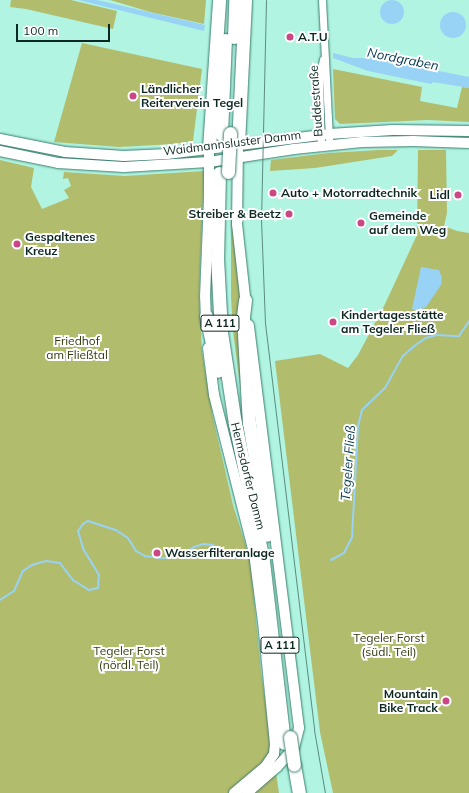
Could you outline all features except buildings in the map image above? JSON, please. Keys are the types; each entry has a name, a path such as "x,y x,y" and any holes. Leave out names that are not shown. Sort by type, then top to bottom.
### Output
{"highway":[{"path":"209,148 218,0"},
{"name":"A 111","path":"226,0 224,172 225,266 229,334 238,395 266,535 274,594 286,740"},
{"name":"A 111","path":"225,134 235,0"},
{"path":"238,144 245,0"},
{"name":"A 111","path":"224,172 217,258 221,332 226,376 263,561 286,740 291,768 299,793"},
{"path":"245,300 244,317 250,423 263,504 266,535"},
{"path":"206,316 233,441 245,471"},
{"name":"A 111","path":"291,768 292,793"}],"main road":[{"name":"Waidmannsluster Damm","path":"0,139 46,149 104,155 157,155 325,134 393,130 469,131"},
{"name":"Waidmannsluster Damm","path":"0,151 58,163 105,167 141,167 209,162 325,145 413,141 469,143"},
{"name":"Hermsdorfer Damm","path":"238,144 237,224 245,300 299,728 294,748 272,772 247,793"},
{"name":"Hermsdorfer Damm","path":"209,148 206,316 210,365 214,395 248,523 257,573 275,744 274,754 266,766 234,793"}],"street":[{"name":"Buddestraße","path":"322,0 324,55 326,68 325,145"}],"green space":[{"path":"11,0 71,0 117,11 113,29 26,9 10,7"},
{"path":"110,0 206,0 204,24 150,12"},
{"name":"Ländlicher Reiterverein Tegel","path":"82,43 202,69 193,141 174,144 119,147 54,142"},
{"path":"333,69 422,87 420,101 457,108 462,87 469,88 469,122 428,120 340,124 335,119"},
{"path":"398,150 392,156 315,168 270,171 271,160 329,153"},
{"name":"Tegeler Forst (südl. Teil)","path":"418,150 446,150 447,213 444,226 457,231 469,233 469,793 333,793 320,732 275,361 320,354 348,368 358,355 385,304 417,235"},
{"name":"Tegeler Forst (nördl. Teil)","path":"0,160 34,168 31,187 42,209 69,198 64,190 71,186 68,178 63,179 64,172 125,176 204,171 199,295 202,352 213,418 233,505 250,559 261,672 279,793 0,793"},
{"path":"231,210 233,210 234,242 242,318 241,392 233,332 231,297"}],"water":[{"path":"78,0 97,0 205,25 204,31"},
{"path":"392,0 401,3 404,12 401,21 392,24 383,21 380,12 383,3"},
{"path":"453,12 462,16 466,25 462,34 453,38 444,34 440,25 444,16"},
{"path":"333,53 353,58 374,58 469,77 469,88 433,82 431,84 368,71 333,58"},
{"path":"421,267 439,270 442,278 441,285 426,307 417,311 412,309"}],"waterway":[{"name":"Tegeler Fließ","path":"331,560 344,553 352,537 358,426 362,410 385,388 403,356 414,346 426,338 437,335 459,336 469,321"},
{"name":"Tegeler Fließ","path":"0,600 14,591 23,571 32,565 46,561 60,563 73,580 89,590 98,588 99,575 83,548 78,531 83,524 88,521 116,530 128,538 136,551 145,556 161,558 181,557 194,547 204,544 213,545 233,556 247,559"}],"tram line":[{"path":"266,0 261,219 265,323 314,730 325,793"}],"place":[{"name":"A.T.U","path":"290,37"},
{"name":"Ländlicher Reiterverein Tegel","path":"133,96"},
{"name":"Auto + Motorradtechnik","path":"273,193"},
{"name":"Lidl","path":"458,195"},
{"name":"Streiber & Beetz","path":"289,214"},
{"name":"Gemeinde auf dem Weg","path":"361,223"},
{"name":"Gespaltenes Kreuz","path":"17,244"},
{"name":"Kindertagesstätte am Tegeler Fließ","path":"333,322"},
{"name":"Wasserfilteranlage","path":"157,553"},
{"name":"Mountain Bike Track","path":"446,701"}],"water label":[{"name":"Nordgraben","path":"403,59"}],"park label":[{"name":"Friedhof am Fließtal","path":"77,348"}]}
